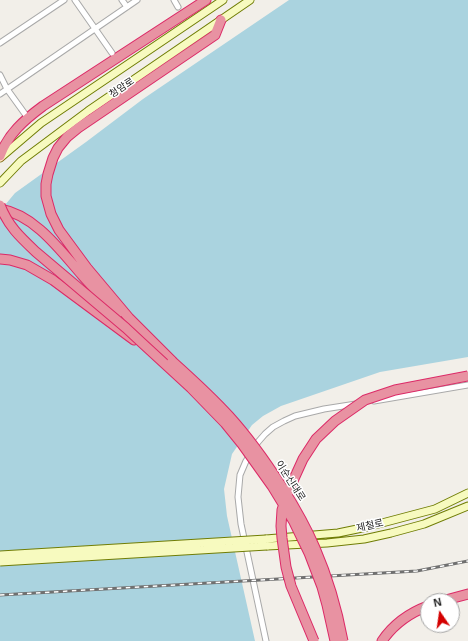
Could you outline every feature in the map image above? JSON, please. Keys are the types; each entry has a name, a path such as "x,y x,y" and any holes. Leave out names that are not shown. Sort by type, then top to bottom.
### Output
{"highway":[{"path":"0,157 4,146 27,118 43,106 206,0"},
{"path":"169,363 87,268 59,230 51,214 46,196 46,184 53,158 58,148 67,137 78,128 216,35 221,20"},
{"path":"0,205 11,227 36,252 169,363"},
{"path":"0,209 28,220 169,363"},
{"path":"0,259 27,265 53,280 123,332 169,363"},
{"name":"이순신대로","path":"169,363 225,423 242,444 272,486 294,522 309,553 325,599 335,641"},
{"name":"이순신대로","path":"169,363 195,382 233,421 261,456 289,498 315,547 334,604 343,641"},
{"path":"314,641 286,567 282,538 282,510 288,492 303,459 316,439 335,421 364,400 395,390 468,376"},
{"path":"382,641 387,633 402,620 420,608"}],"main road":[{"name":"청암로","path":"0,157 41,123 223,0"},
{"name":"청암로","path":"0,183 21,161 88,111 250,0"},
{"name":"제철로","path":"267,543 367,528 435,509 468,493"},
{"name":"제철로","path":"267,543 327,543 364,539 424,524 468,506"},
{"path":"0,555 267,543"},
{"path":"0,562 267,543"}],"street":[{"path":"0,43 64,0"},
{"path":"75,0 112,53"},
{"path":"122,0 127,7"},
{"path":"0,94 137,0"},
{"path":"174,0 178,7"},
{"path":"0,76 7,89 26,114"},
{"path":"266,641 241,524 238,497 240,475 246,461 261,438 273,427 295,416 324,409 468,385"}],"water":[{"path":"289,0 468,0 468,357 380,372 281,406 263,416 252,425 232,454 224,489 227,516 255,641 0,641 0,211 15,193 143,99"}],"railway":[{"path":"0,595 417,571 468,561"}]}
